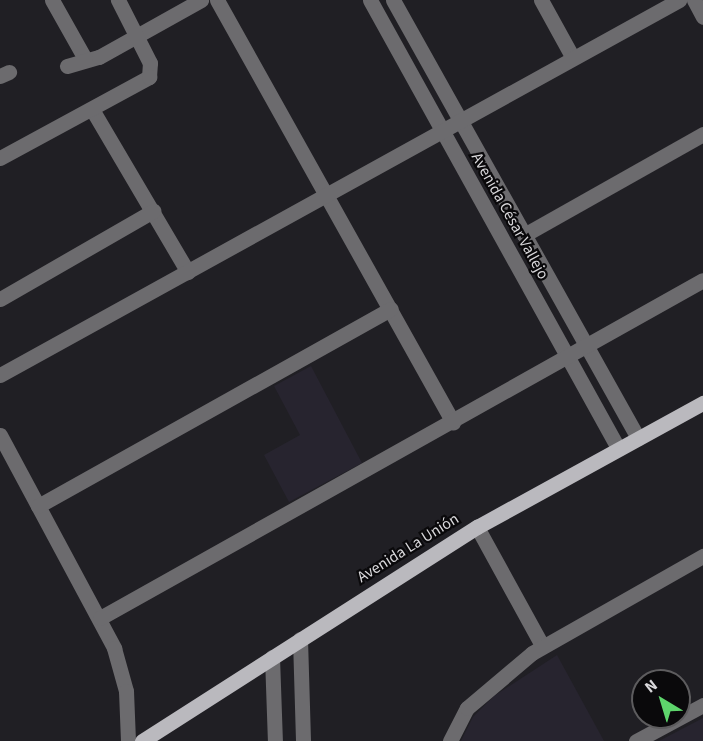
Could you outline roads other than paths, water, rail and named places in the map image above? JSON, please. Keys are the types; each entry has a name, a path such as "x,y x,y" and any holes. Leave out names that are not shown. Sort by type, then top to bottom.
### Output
{"main road":[{"name":"Avenida La Unión","path":"142,741 477,526 703,403"}],"street":[{"path":"52,0 84,57"},
{"path":"0,158 93,111 149,77 150,63 139,36 118,0"},
{"path":"67,66 84,57 99,57 201,0"},
{"path":"217,0 453,422"},
{"name":"Avenida César Vallejo","path":"370,0 618,448"},
{"name":"Avenida César Vallejo","path":"393,0 638,438"},
{"path":"541,0 573,58"},
{"path":"0,375 679,0"},
{"path":"694,0 703,17"},
{"path":"93,111 188,272"},
{"path":"524,235 703,134"},
{"path":"0,299 153,212"},
{"path":"100,618 703,280"},
{"path":"38,506 391,309"},
{"path":"0,435 100,618 123,677 128,741"},
{"path":"477,526 542,645"},
{"path":"450,741 479,696 542,645 703,555"},
{"path":"300,639 303,741"},
{"path":"272,657 275,741"},
{"path":"636,741 703,705"}]}
